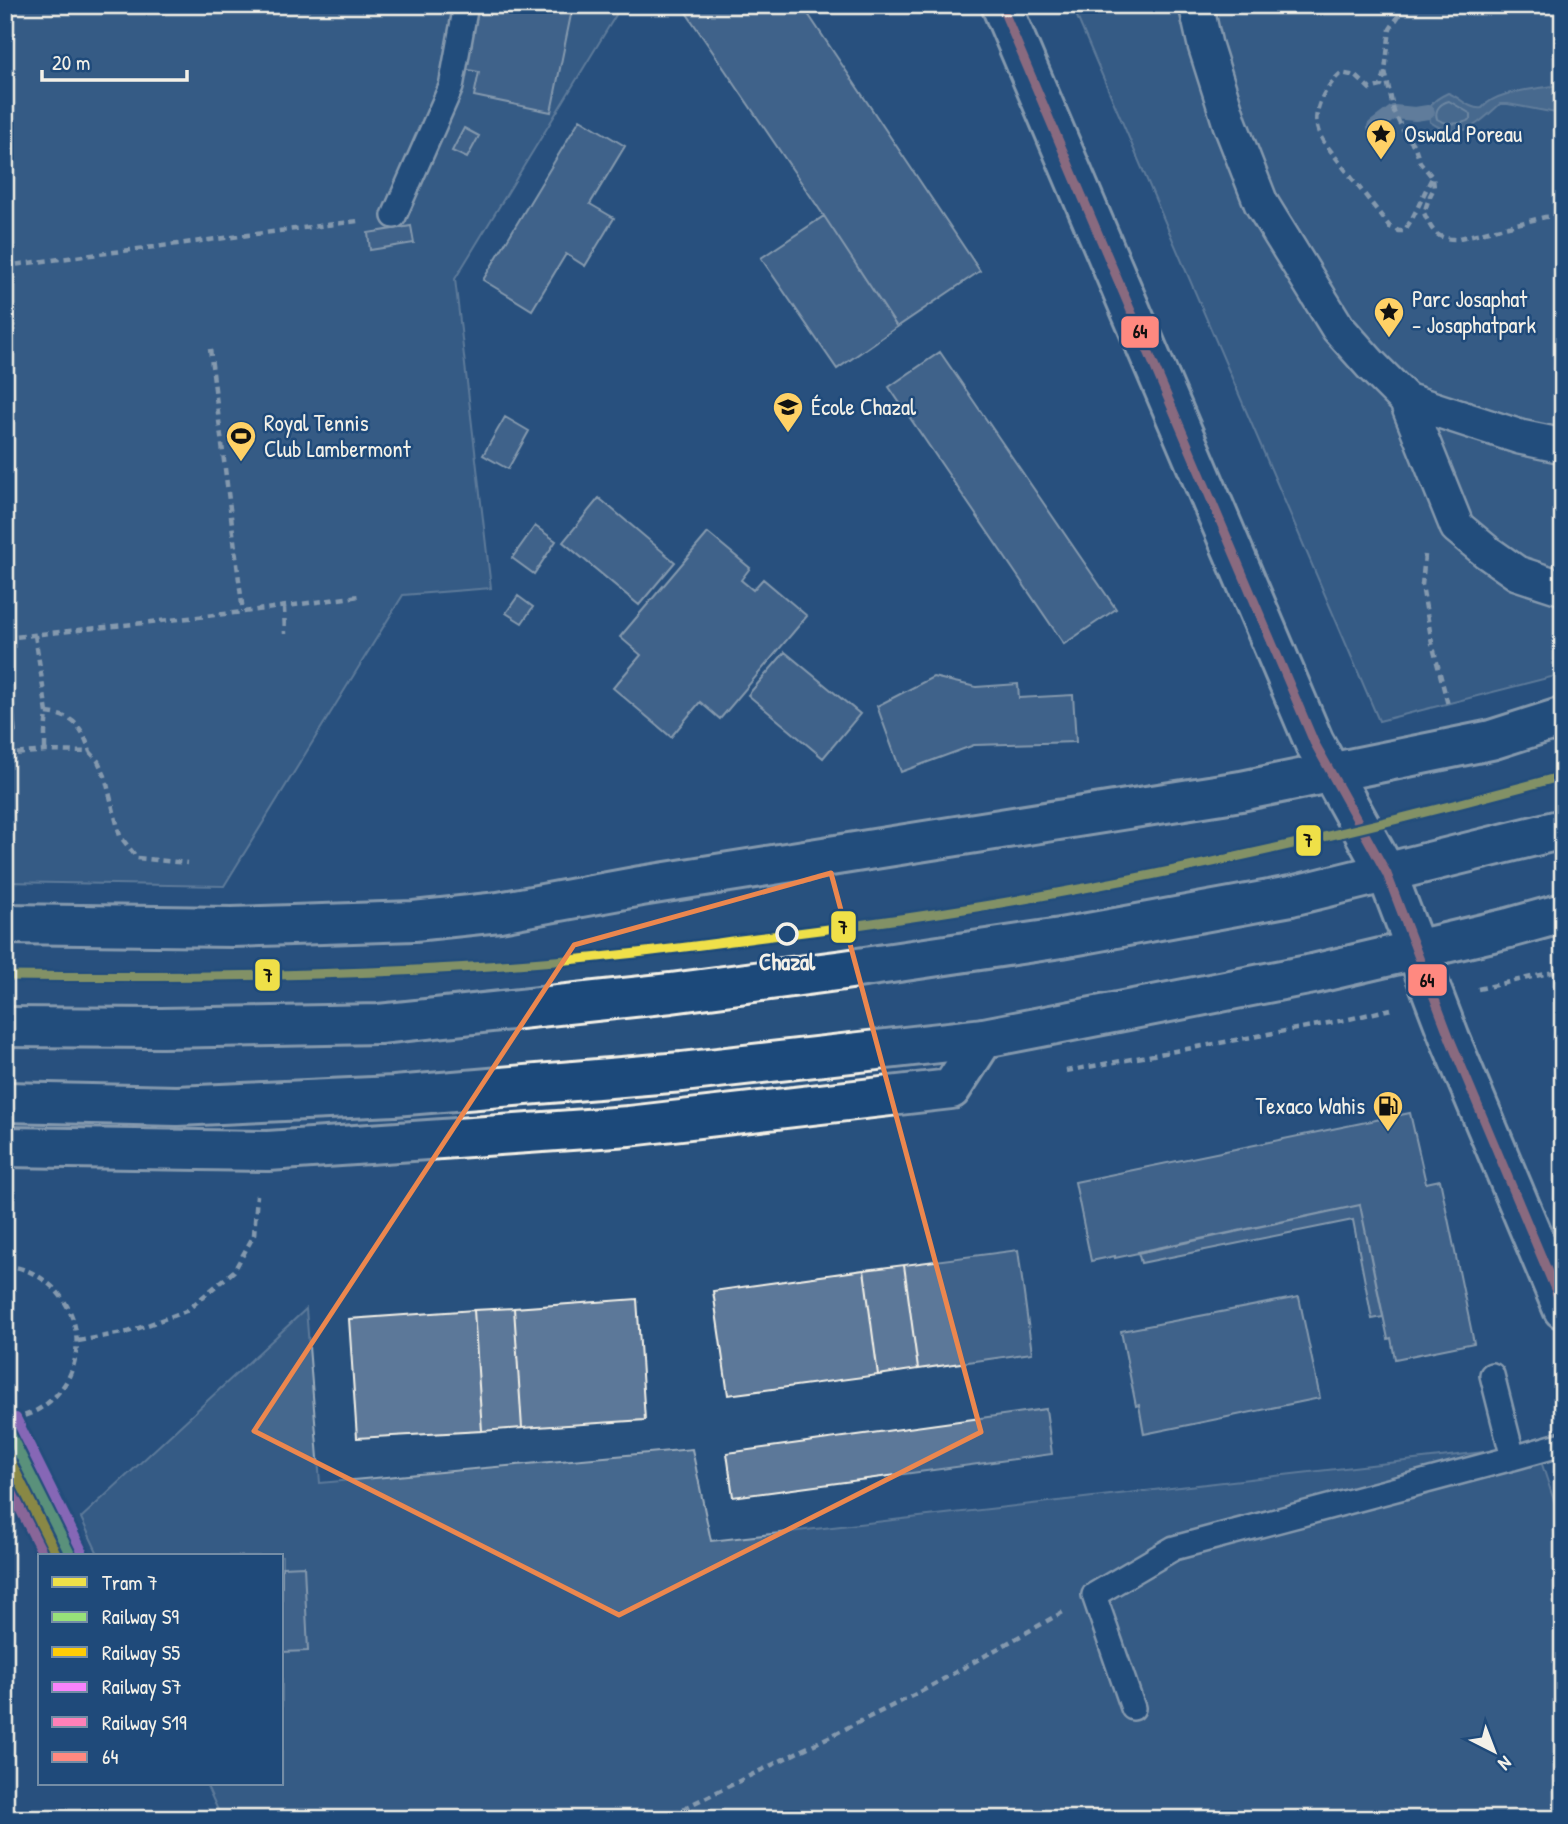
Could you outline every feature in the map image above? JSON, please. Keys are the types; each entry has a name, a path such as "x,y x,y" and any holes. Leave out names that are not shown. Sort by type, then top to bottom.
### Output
{"street":[{"path":"1001,5 1314,742 1387,874 1450,1039 1563,1309"},
{"path":"1196,5 1230,124 1261,203 1338,328 1406,400 1457,527 1517,573 1563,588"},
{"path":"1406,400 1520,437 1563,446"},
{"path":"5,924 232,927 414,921 499,912 654,884 1241,790 1492,740 1563,716"},
{"path":"5,1027 162,1028 379,1024 671,993 1061,938 1291,896 1563,829"},
{"path":"5,1102 177,1105 394,1096 682,1072 984,1038 1313,974 1563,913"},
{"path":"5,1147 268,1151 629,1126 951,1089 984,1038"}],"lane":[{"path":"394,216 451,87 466,5"},
{"path":"1492,1376 1513,1458"},
{"path":"1133,1708 1094,1595 1174,1548 1563,1444"}],"path":[{"path":"1406,5 1390,29 1381,86 1370,89 1356,76 1341,73 1332,80 1321,99 1316,119 1323,141 1390,227 1404,231 1433,178"},
{"path":"1385,71 1394,112 1415,147 1420,162 1433,178 1434,188 1424,213 1433,231 1445,239 1456,239 1545,217 1563,216"},
{"path":"5,266 394,216"},
{"path":"210,349 243,612"},
{"path":"1447,505 1431,528 1425,551 1422,585 1436,662 1451,715"},
{"path":"5,639 360,596"},
{"path":"284,607 285,634"},
{"path":"35,635 47,713 45,751"},
{"path":"47,713 62,715 75,722 85,736 90,752 105,776 120,836 137,858 187,863"},
{"path":"5,755 45,751 90,752"},
{"path":"78,1341 128,1332 186,1311 234,1271 254,1235 257,1194"},
{"path":"5,1257 7,1266 38,1275 59,1293 72,1315 78,1341 74,1365 62,1387 45,1405 24,1417 5,1420"},
{"path":"662,1819 922,1691 1094,1595"}],"highlighted area":[{"path":"831,873 981,1432 619,1615 254,1431 574,945"}],"shaded area":[{"path":"5,5 622,5 455,279 491,588 403,595 224,886 5,882"},
{"name":"Parc Josaphat - Josaphatpark","path":"1072,5 1563,5 1563,674 1379,721"},
{"path":"306,1309 320,1483 692,1449 711,1541 1536,1446 1563,1528 1563,1819 222,1819 207,1786 284,1786 284,1554 98,1554 81,1518"}],"water":[{"path":"1563,84 1563,117 1556,113 1500,104 1476,124 1460,131 1441,128 1430,122 1429,111 1432,104 1448,93 1473,107 1482,108 1508,94"}],"building":[{"path":"471,5 573,5 551,112 474,96 479,72 458,68"},
{"path":"681,5 802,5 980,271 897,327"},
{"path":"580,119 625,146 590,204 614,218 585,266 566,254 532,310 483,280"},
{"path":"464,128 479,136 467,158 452,151"},
{"path":"824,216 897,327 837,369 761,258"},
{"path":"411,226 414,243 370,250 368,233"},
{"path":"940,352 1116,609 1064,644 889,387"},
{"path":"505,417 529,431 508,469 483,455"},
{"path":"599,498 675,562 639,605 563,542"},
{"path":"535,526 556,541 534,574 512,558"},
{"path":"708,533 750,568 741,580 753,590 763,579 807,616 720,719 700,702 671,737 613,688 641,655 620,637"},
{"path":"518,596 533,607 522,623 506,613"},
{"path":"785,652 860,714 823,758 748,695"},
{"path":"8,663 16,732 5,734 5,664"},
{"path":"933,677 976,687 1018,684 1019,698 1073,695 1076,742 974,745 901,772 877,706"},
{"path":"1410,1113 1426,1183 1440,1180 1474,1343 1395,1359 1391,1338 1388,1339 1360,1205 1091,1261 1075,1182"},
{"path":"1360,1205 1383,1317 1372,1319 1353,1220 1141,1263 1138,1252"},
{"path":"1018,1250 1032,1353 918,1369 904,1265"},
{"path":"904,1265 918,1369 878,1375 864,1270"},
{"path":"864,1270 878,1375 728,1395 713,1291"},
{"path":"1299,1297 1320,1398 1144,1434 1121,1331"},
{"path":"637,1299 645,1420 522,1428 514,1308"},
{"path":"514,1308 522,1428 482,1431 474,1310"},
{"path":"474,1310 482,1431 357,1438 349,1319"},
{"path":"1046,1409 1052,1454 733,1497 727,1453"},
{"path":"304,1566 308,1651 284,1652 284,1567"}],"waterway":[{"path":"1374,127 1394,112 1428,112"}],"tram line":[{"name":"7","path":"5,976 146,977 427,970 591,958 790,934 996,904 1097,886 1364,827 1563,776"}],"rail line":[{"name":"S7","path":"16,1418 82,1551"},
{"name":"S9","path":"5,1424 70,1554"},
{"name":"S5","path":"5,1451 56,1554"},
{"name":"S19","path":"5,1479 43,1554"}],"transit line":[{"name":"64","path":"1001,5 1314,742 1387,874 1450,1039 1563,1308"}],"place":[{"name":"Oswald Poreau","path":"1381,161"},
{"name":"Parc Josaphat - Josaphatpark","path":"1389,339"},
{"name":"École Chazal","path":"788,434"},
{"name":"Royal Tennis Club Lambermont","path":"241,463"},
{"name":"Chazal","path":"787,934"},
{"name":"Texaco Wahis","path":"1388,1133"}]}
